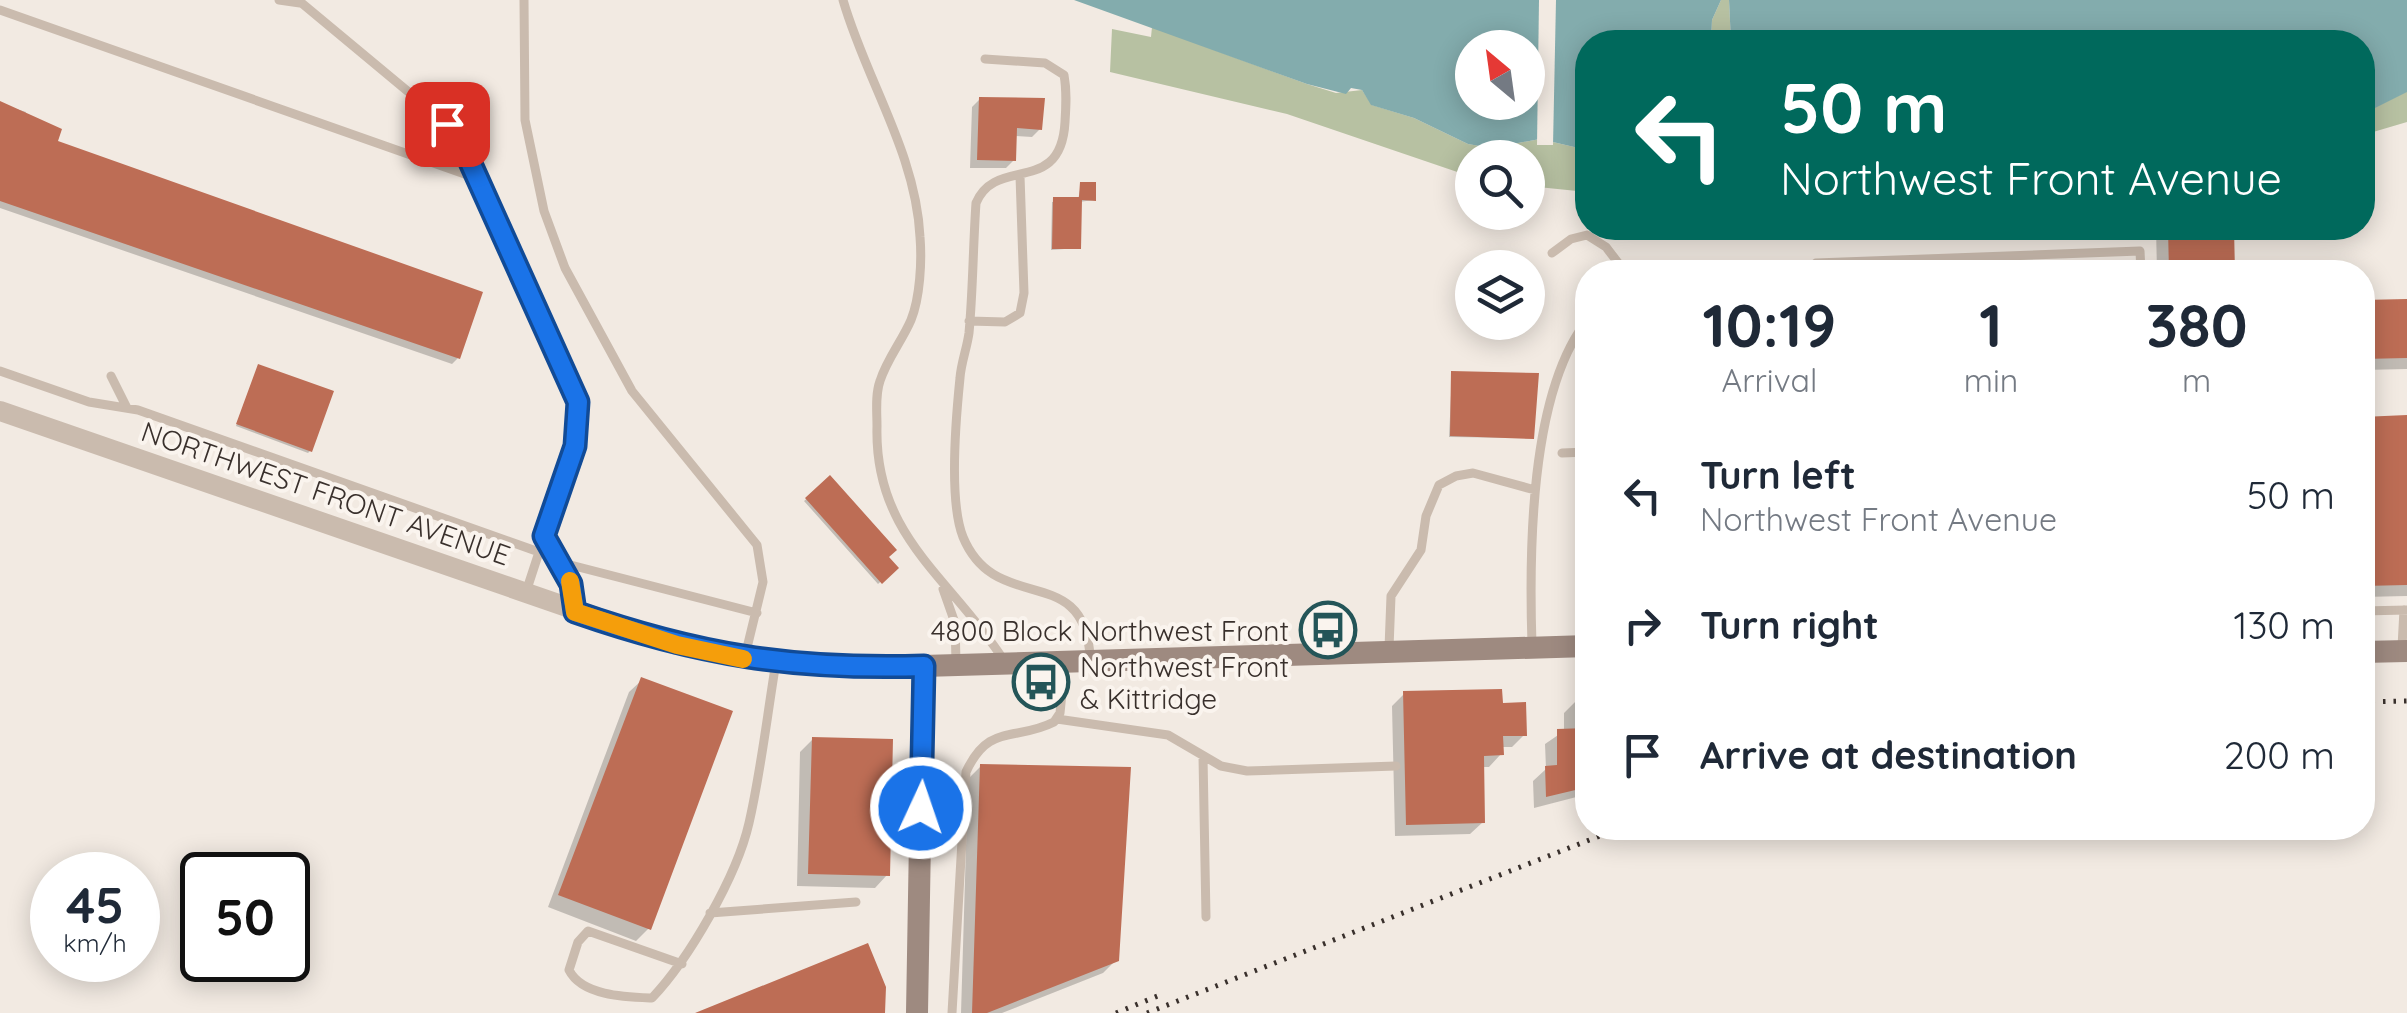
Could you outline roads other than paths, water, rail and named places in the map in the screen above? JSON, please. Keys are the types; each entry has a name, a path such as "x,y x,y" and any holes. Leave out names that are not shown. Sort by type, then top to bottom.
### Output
{"main road":[{"name":"NORTHWEST FRONT AVENUE","path":"924,666 1575,646"},
{"path":"2375,652 2404,651"},
{"path":"916,1013 924,666"}],"street":[{"name":"NORTHWEST FRONT AVENUE","path":"0,411 677,645 776,662 924,666"}],"lane":[{"path":"279,0 299,2 447,124 461,142 578,402 575,446 526,595"},
{"path":"524,0 525,120 531,165 565,268 632,392 757,545 763,582 744,659"},
{"path":"844,0 858,50 906,160 921,240 911,319 878,386 880,476 890,510 920,560 975,620 1006,663"},
{"path":"0,10 476,178"},
{"path":"985,59 1045,63 1064,75 1067,89 1060,151 1049,164 988,185 976,203 970,321 960,380 960,530 970,552 991,574 1059,599 1078,611 1087,625 1090,660"},
{"path":"970,321 1006,322 1020,312 1020,176"},
{"path":"1552,253 1575,238"},
{"path":"1595,240 1616,260"},
{"path":"1916,260 2140,251 2140,260"},
{"path":"1532,648 1534,490 1568,344 1575,335"},
{"path":"0,371 90,402 128,408 540,552"},
{"path":"111,376 128,408"},
{"path":"1562,454 1575,453"},
{"path":"1389,651 1391,596 1421,550 1426,516 1439,485 1456,476 1473,474 1534,490"},
{"path":"544,536 574,592 575,612"},
{"path":"559,562 757,613"},
{"path":"938,580 953,612 956,664"},
{"path":"2375,611 2406,610 2404,651"},
{"path":"1057,719 1065,661"},
{"path":"682,964 588,930 578,942 569,970 579,982 613,996 652,998 682,964 748,828 776,662"},
{"path":"952,1013 966,772 972,758 994,736 1044,727 1057,719 1168,735 1204,757 1247,771 1396,766"},
{"path":"1204,757 1206,917"},
{"path":"710,913 856,902"}],"water":[{"path":"1074,0 1721,0 1712,30 1575,30 1575,147 1540,139 1460,140 1414,118 1371,105 1362,90 1351,88 1346,94 1307,84"},
{"path":"1729,0 2407,0 2407,92 2375,108 2375,30 1730,30"}],"railway":[{"path":"2375,702 2407,701"},
{"path":"1147,1013 1589,840"},
{"path":"1116,1013 1160,995"}],"place":[{"name":"4800 Block Northwest Front","path":"1328,630"},
{"name":"Northwest Front & Kittridge","path":"1041,682"}]}
